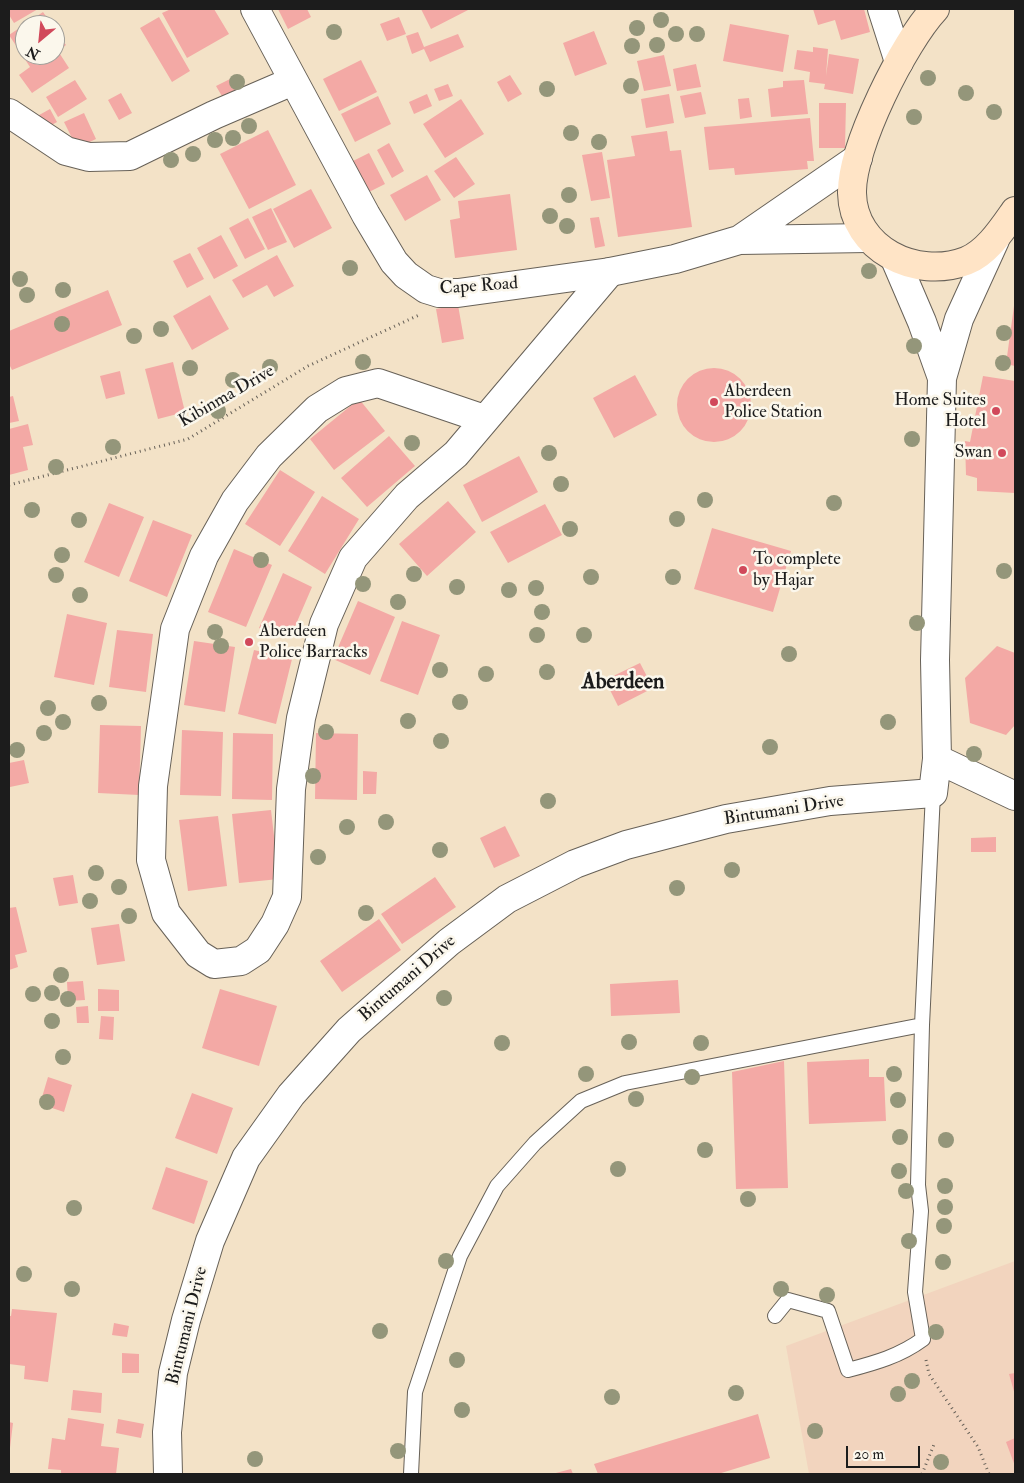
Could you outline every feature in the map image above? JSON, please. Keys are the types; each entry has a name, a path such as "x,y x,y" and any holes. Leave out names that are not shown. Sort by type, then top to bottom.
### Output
{"main road":[{"path":"935,9 899,62 870,120 858,158 852,192 857,220 868,238 895,259 918,265 943,266 967,261 995,240 1015,211"}],"street":[{"name":"Cape Road","path":"255,9 366,215 394,262 415,283 439,293 458,293 610,272 675,259 739,240 868,238"},
{"path":"882,9 899,62"},
{"path":"9,113 66,151 88,156 130,156 214,115 294,81"},
{"name":"Cape Road","path":"739,240 858,158"},
{"path":"934,793 937,759 935,660 942,378 960,319 995,240"},
{"path":"895,259 922,322 942,378"},
{"path":"484,419 378,383 346,391 318,409 269,456 235,501 204,556 175,629 153,786 151,860 166,913 198,954 214,964 241,962 258,950 275,924 287,897 291,789 301,718 324,624 353,558 408,496 456,454 610,272"},
{"path":"937,759 1015,796"},
{"name":"Bintumani Drive","path":"168,1474 167,1432 173,1373 186,1320 210,1241 246,1158 291,1095 349,1030 449,942 478,920 507,899 575,864 626,845 726,819 830,801 934,793"}],"lane":[{"path":"775,1316 788,1300 828,1311 848,1370 883,1361 908,1351 923,1340 915,1292 921,1211 918,1185 922,1025 934,793"},
{"path":"411,1474 415,1392 460,1256 497,1186 535,1143 581,1101 625,1083 922,1025"}],"path":[{"name":"Kibinma Drive","path":"9,486 188,439 308,366 428,311 439,293"},
{"path":"923,1340 929,1374 978,1447 989,1474"},
{"path":"922,1474 935,1442"}],"shaded area":[{"path":"1015,1261 1015,1474 809,1474 786,1346"}],"building":[{"path":"9,9 38,9 28,15 15,15 14,23 9,15"},
{"path":"171,9 214,9 229,34 187,58 162,13"},
{"path":"278,9 307,9 311,17 288,29"},
{"path":"421,9 470,9 431,29"},
{"path":"813,9 864,9 870,32 841,40 835,20 818,25"},
{"path":"159,17 190,71 172,82 140,28"},
{"path":"399,17 406,34 387,41 380,24"},
{"path":"730,24 789,35 783,72 723,61"},
{"path":"15,31 15,44 9,35"},
{"path":"594,31 607,64 575,76 563,43"},
{"path":"418,32 424,47 458,34 464,47 430,62 424,49 412,54 406,36"},
{"path":"813,47 828,49 826,76 829,54 859,59 853,94 824,89 825,84 809,82 810,72 794,69 797,50 813,52"},
{"path":"664,55 671,86 644,91 637,61"},
{"path":"361,60 377,92 339,111 323,79"},
{"path":"65,62 69,68 32,93 19,75 30,67 29,65 65,65"},
{"path":"696,64 701,87 677,91 673,69"},
{"path":"510,75 522,94 508,102 497,82"},
{"path":"230,79 239,96 226,103 216,86"},
{"path":"75,80 87,99 58,117 46,97"},
{"path":"804,80 808,114 771,117 768,89 783,87 783,81"},
{"path":"448,84 453,96 439,101 434,89"},
{"path":"701,92 706,114 685,118 680,96"},
{"path":"121,93 132,113 119,120 108,100"},
{"path":"427,94 432,106 414,114 409,102"},
{"path":"669,94 674,123 646,128 641,99"},
{"path":"378,96 391,124 355,142 341,114"},
{"path":"749,98 752,117 740,119 738,99"},
{"path":"461,99 484,134 445,158 423,124"},
{"path":"819,103 846,103 845,148 819,148"},
{"path":"50,109 57,122 39,132 32,119"},
{"path":"84,113 96,139 77,148 64,122"},
{"path":"810,118 814,161 807,161 808,169 735,175 734,168 709,170 704,127"},
{"path":"268,130 296,185 249,209 220,154"},
{"path":"667,131 670,151 681,150 692,227 618,237 607,160 635,156 631,136"},
{"path":"389,143 404,171 392,178 377,150"},
{"path":"602,152 610,198 591,201 582,155"},
{"path":"369,153 385,184 369,192 353,161"},
{"path":"456,157 475,184 454,198 434,171"},
{"path":"427,175 441,200 405,221 390,195"},
{"path":"311,189 332,228 294,248 273,209"},
{"path":"510,194 517,250 455,258 450,220 460,218 458,201"},
{"path":"271,208 287,242 268,250 252,217"},
{"path":"599,217 605,246 595,248 590,218"},
{"path":"248,218 265,249 245,259 229,228"},
{"path":"221,235 238,266 214,279 197,248"},
{"path":"190,253 204,279 187,288 173,261"},
{"path":"277,255 294,286 274,297 267,285 243,298 232,280"},
{"path":"108,290 122,325 12,370 9,364 9,331"},
{"path":"210,295 229,329 192,350 173,316"},
{"path":"458,305 464,339 442,343 436,309"},
{"path":"1015,306 1015,366 1006,364"},
{"path":"173,362 185,412 158,419 145,369"},
{"name":"Aberdeen Police Station","path":"714,368 728,371 740,379 748,391 751,405 748,419 740,431 728,439 714,442 700,439 688,431 680,419 677,405 680,391 688,379 700,371"},
{"path":"120,371 125,394 106,399 100,376"},
{"path":"635,375 657,415 614,438 593,398"},
{"name":"Home Suites Hotel","path":"983,376 1015,381 1015,493 977,491 977,478 966,475 965,441 970,442"},
{"path":"13,396 19,421 9,423 9,397"},
{"path":"359,399 385,431 334,470 310,439"},
{"path":"28,424 33,445 23,447 28,470 9,475 9,429"},
{"path":"389,436 415,466 367,507 341,478"},
{"path":"519,456 538,492 482,522 463,485"},
{"path":"280,470 315,492 280,546 245,524"},
{"path":"322,496 359,519 325,574 288,551"},
{"path":"448,501 476,532 427,576 399,544"},
{"path":"109,503 144,517 119,577 84,562"},
{"path":"545,504 562,535 508,563 490,532"},
{"path":"153,520 192,535 167,597 129,581"},
{"name":"To complete by Hajar","path":"712,528 791,551 773,612 694,589"},
{"path":"234,549 272,565 246,627 208,612"},
{"path":"283,573 312,587 290,638 259,628"},
{"path":"358,601 395,617 370,675 333,659"},
{"path":"67,614 107,623 94,685 54,677"},
{"path":"402,621 440,635 418,695 380,681"},
{"path":"117,630 153,634 146,692 109,687"},
{"path":"194,641 235,647 225,712 184,705"},
{"path":"997,646 1015,653 1015,725 1006,735 970,723 965,678"},
{"path":"254,650 292,659 276,724 238,714"},
{"path":"640,663 653,688 618,706 605,680"},
{"path":"100,725 141,726 139,795 98,793"},
{"path":"182,730 223,732 221,796 180,795"},
{"path":"233,733 273,734 272,800 232,799"},
{"path":"316,733 358,734 357,800 315,799"},
{"path":"24,760 29,783 10,787 9,763"},
{"path":"363,771 377,772 376,794 363,794"},
{"path":"271,810 279,879 239,883 232,814"},
{"path":"218,816 227,886 188,891 179,820"},
{"path":"505,826 520,856 494,868 480,838"},
{"path":"996,837 996,852 971,852 971,838"},
{"path":"73,875 78,903 59,906 53,878"},
{"path":"435,877 456,907 402,944 381,914"},
{"path":"16,907 27,952 15,955 18,967 9,970 9,908"},
{"path":"379,919 401,950 342,992 320,961"},
{"path":"119,924 125,961 97,965 91,928"},
{"path":"678,980 680,1013 611,1016 610,984"},
{"path":"83,981 85,1000 68,1001 67,982"},
{"path":"98,989 119,990 119,1011 98,1011"},
{"path":"220,989 277,1006 259,1066 202,1048"},
{"path":"88,1006 89,1023 77,1023 76,1007"},
{"path":"101,1016 114,1017 113,1040 99,1039"},
{"path":"869,1059 869,1077 884,1077 886,1121 809,1124 807,1062"},
{"path":"784,1061 788,1188 736,1189 732,1072"},
{"path":"48,1077 72,1085 64,1112 40,1104"},
{"path":"192,1093 233,1108 217,1154 175,1138"},
{"path":"166,1167 208,1181 194,1224 152,1209"},
{"path":"12,1309 57,1313 48,1382 24,1379 25,1366 9,1364 9,1316 11,1316"},
{"path":"114,1323 129,1326 127,1337 112,1335"},
{"path":"122,1353 139,1354 139,1373 122,1373"},
{"path":"1015,1373 1015,1395 1009,1374"},
{"path":"73,1390 102,1393 101,1413 71,1410"},
{"path":"758,1414 770,1458 718,1474 598,1474 594,1464"},
{"path":"68,1418 104,1424 101,1446 119,1448 116,1474 61,1474 61,1470 48,1469 52,1438 65,1440"},
{"path":"118,1419 144,1424 141,1438 116,1433"},
{"path":"9,1422 13,1423 10,1448 9,1448"},
{"path":"1015,1438 1015,1466 1006,1442"},
{"path":"571,1469 573,1474 552,1474"}],"place":[{"name":"Aberdeen Police Station","path":"714,402"},
{"name":"Home Suites Hotel","path":"996,411"},
{"name":"Swan","path":"1002,453"},
{"name":"To complete by Hajar","path":"743,570"},
{"name":"Aberdeen Police Barracks","path":"249,642"}],"district":[{"name":"Aberdeen","path":"623,683"}]}
